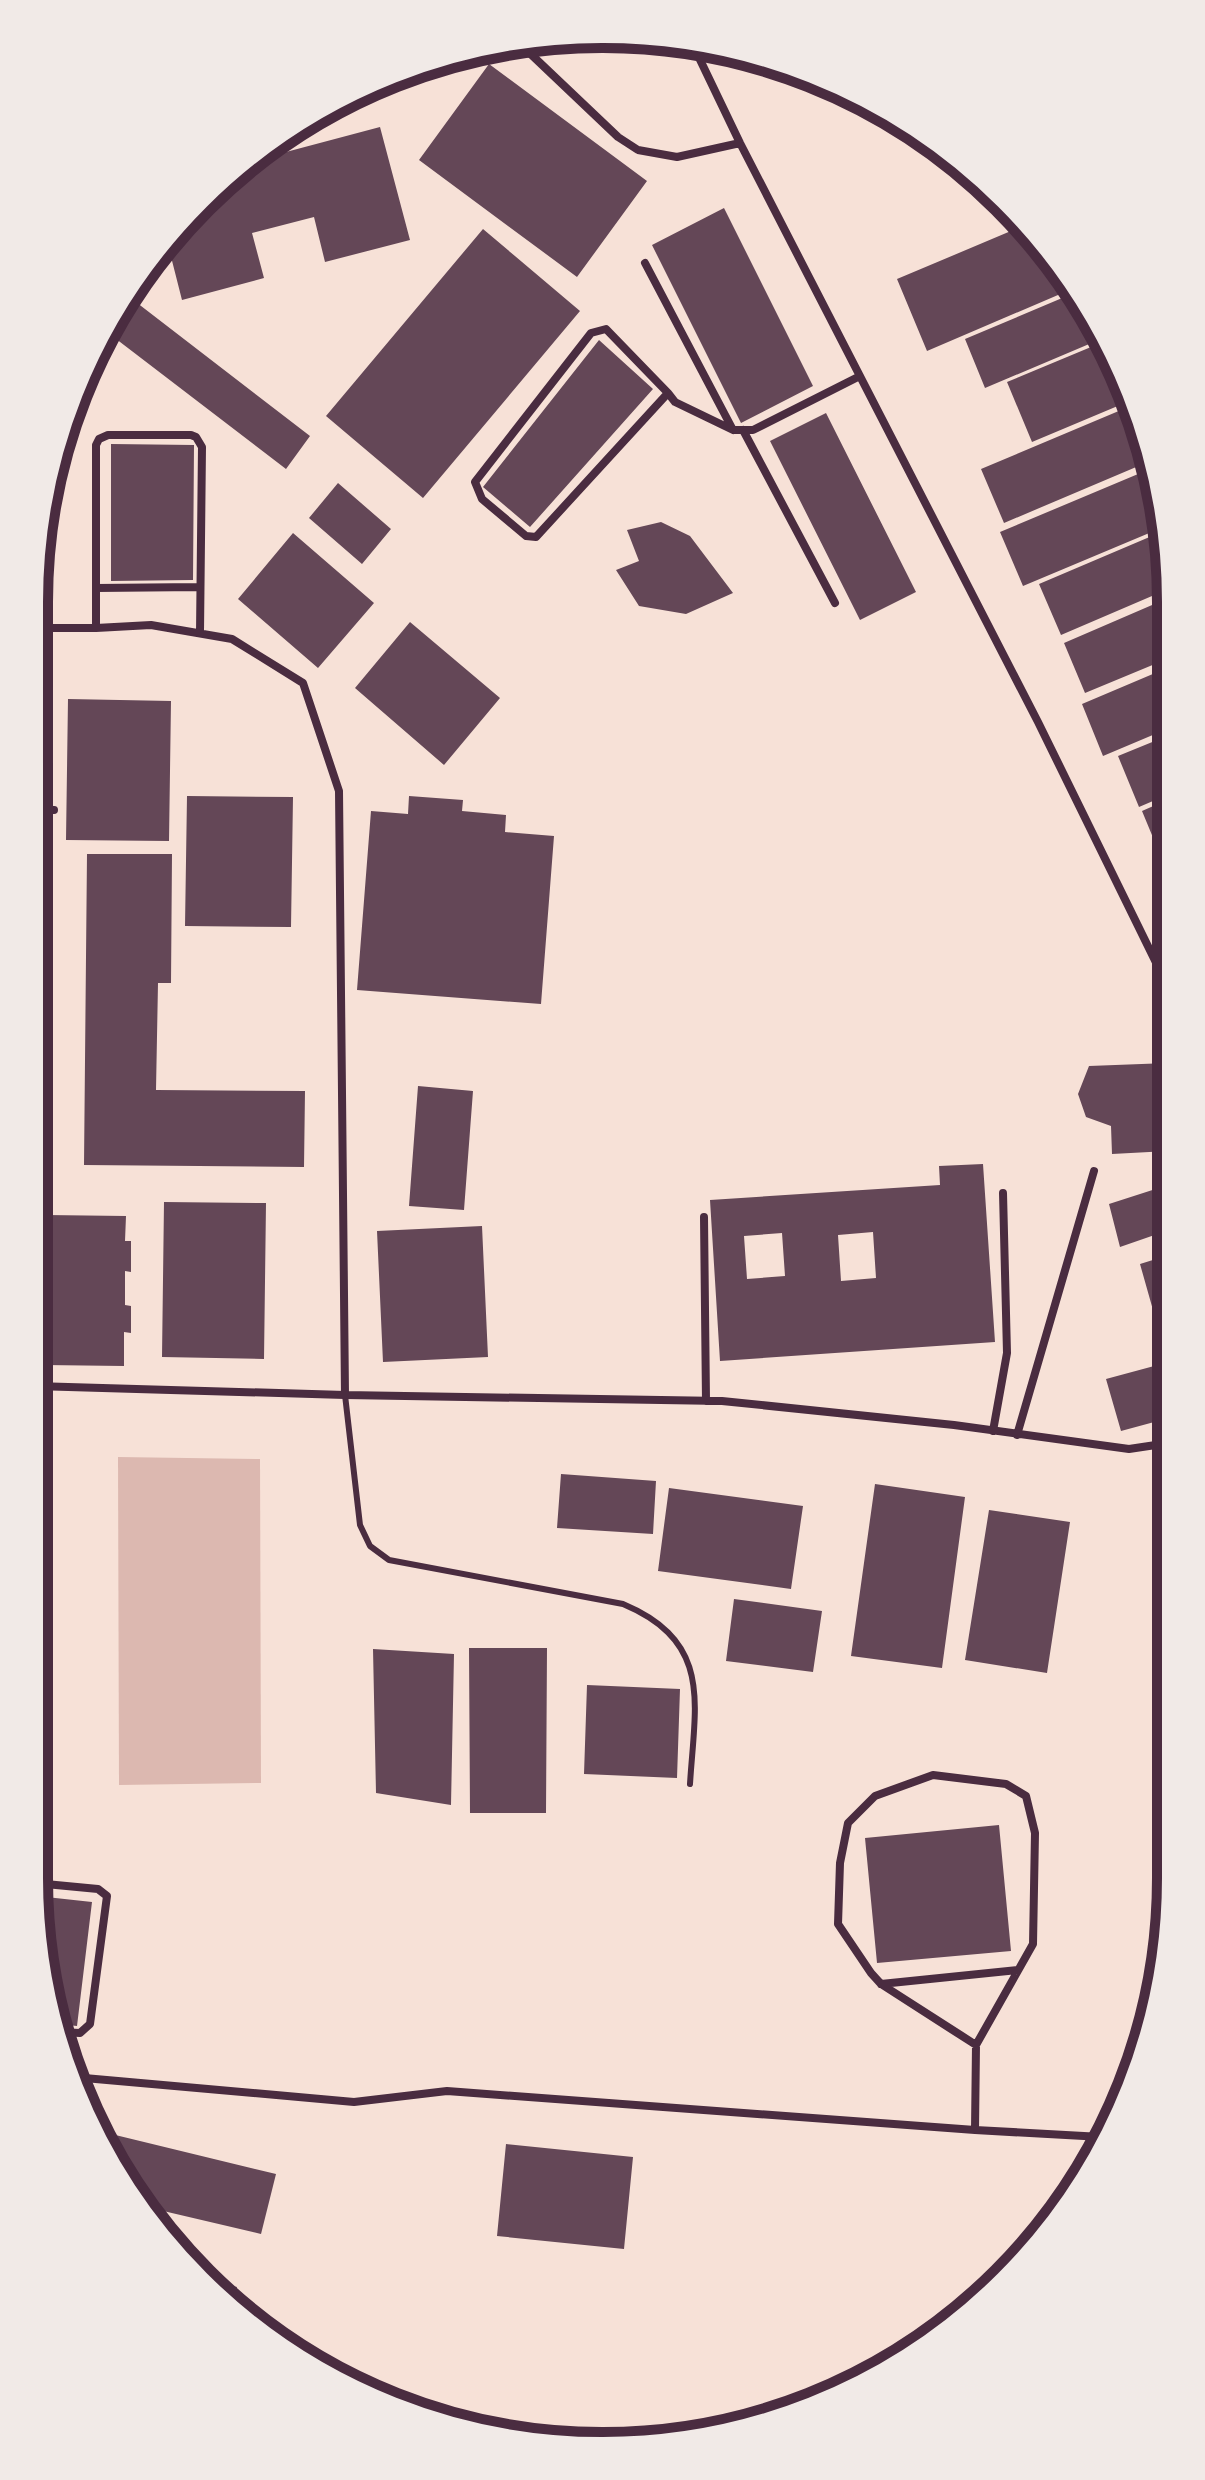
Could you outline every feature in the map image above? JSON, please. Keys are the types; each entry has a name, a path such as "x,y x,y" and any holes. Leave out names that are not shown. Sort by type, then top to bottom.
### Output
{"street":[{"path":"530,53 618,137 638,150 677,157 740,143"},
{"path":"699,57 1031,708 1157,965"},
{"path":"645,263 835,603"},
{"path":"668,393 536,537 526,536 482,499 475,482 591,333 606,329 668,393 675,402 738,430 753,430 860,376"},
{"path":"96,628 96,445 99,439 108,435 191,435 201,441 200,633"},
{"path":"96,588 200,587"},
{"path":"48,628 151,625 232,639 303,683 339,791 345,1395"},
{"path":"48,810 54,810"},
{"path":"1017,1435 1094,1171"},
{"path":"993,1431 1007,1353 1003,1193"},
{"path":"704,1217 706,1401"},
{"path":"48,1386 706,1401 954,1425 1129,1449 1157,1445"},
{"path":"975,2130 976,2045 1033,1944 1035,1833 1026,1796 1006,1784 933,1775 875,1796 848,1823 840,1863 838,1924 881,1984 976,2045"},
{"path":"48,1884 98,1889 107,1896 90,2024 80,2033 70,2033"},
{"path":"881,1984 1018,1970"},
{"path":"85,2078 354,2102 447,2091 1093,2136"}],"lane":[{"path":"345,1395 360,1525 370,1546 389,1560 623,1604 649,1615 674,1634 689,1664 695,1697 690,1784"}],"shaded area":[{"path":"118,1457 260,1459 261,1783 119,1785"}],"building":[{"path":"489,64 647,181 577,277 419,160"},
{"path":"380,127 410,240 325,262 314,217 252,233 264,278 182,300 171,256 210,210 276,155"},
{"path":"724,208 813,386 741,423 652,245"},
{"path":"483,229 580,311 423,498 326,416"},
{"path":"1013,230 1063,293 927,351 897,279"},
{"path":"1066,297 1092,343 985,388 965,339"},
{"path":"136,302 310,436 286,469 115,338"},
{"path":"599,340 653,389 530,527 483,487"},
{"path":"1094,346 1121,405 1032,442 1007,382"},
{"path":"1122,409 1140,466 1004,523 981,469"},
{"path":"826,413 916,592 860,620 770,441"},
{"path":"111,444 194,445 193,580 111,581"},
{"path":"1141,473 1152,532 1023,586 1000,532"},
{"path":"338,483 391,529 362,564 309,518"},
{"path":"661,522 690,536 733,593 686,614 639,606 616,570 639,561 627,530"},
{"path":"293,533 374,603 318,668 238,599"},
{"path":"1153,536 1157,594 1061,635 1039,584"},
{"path":"1157,603 1157,663 1085,693 1064,643"},
{"path":"410,622 500,698 444,765 355,688"},
{"path":"1157,672 1157,733 1103,756 1082,704"},
{"path":"68,699 171,701 169,841 66,840"},
{"path":"1157,740 1157,799 1139,807 1118,756"},
{"path":"187,796 293,797 291,927 185,926"},
{"path":"409,796 463,800 462,811 506,815 505,832 554,836 541,1004 357,990 371,811 408,814"},
{"path":"1157,804 1157,847 1142,811"},
{"path":"87,854 172,854 171,983 158,983 156,1090 305,1091 304,1167 84,1165"},
{"path":"1157,1063 1157,1152 1112,1154 1111,1126 1086,1117 1078,1094 1089,1066"},
{"path":"418,1086 473,1091 464,1210 409,1206"},
{"path":"983,1164 995,1342 720,1361 710,1200 940,1185 939,1166","holes":["873,1232 876,1278 841,1281 838,1235","782,1233 785,1276 747,1279 744,1236"]},
{"path":"1157,1189 1157,1234 1120,1247 1109,1204"},
{"path":"164,1202 266,1203 264,1359 162,1357"},
{"path":"48,1215 126,1216 125,1241 131,1241 131,1272 125,1271 125,1305 131,1306 131,1333 124,1332 124,1366 48,1365"},
{"path":"482,1226 488,1357 383,1362 377,1231"},
{"path":"1157,1259 1157,1309 1153,1310 1140,1264"},
{"path":"1157,1365 1157,1421 1121,1431 1106,1379"},
{"path":"561,1474 656,1481 653,1534 557,1528"},
{"path":"875,1484 965,1497 942,1668 851,1656"},
{"path":"669,1488 803,1506 791,1589 658,1571"},
{"path":"989,1510 1070,1522 1047,1673 965,1660"},
{"path":"734,1599 822,1611 813,1672 726,1661"},
{"path":"469,1648 547,1648 546,1813 470,1813"},
{"path":"373,1649 454,1654 451,1805 376,1793"},
{"path":"587,1685 680,1689 677,1778 584,1774"},
{"path":"999,1825 1011,1951 877,1963 865,1838"},
{"path":"49,1897 92,1902 77,2026 68,2025 59,1986"},
{"path":"111,2134 276,2174 261,2234 159,2210 141,2186"},
{"path":"506,2144 633,2157 624,2249 497,2236"}]}
